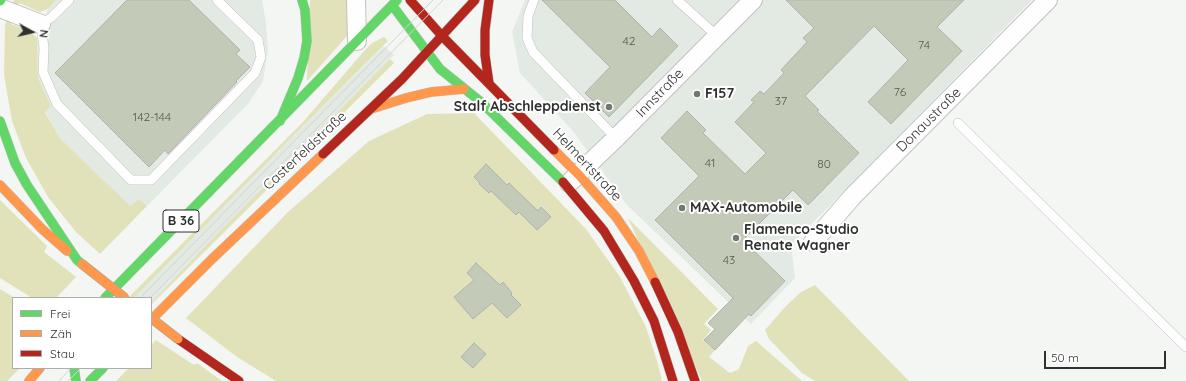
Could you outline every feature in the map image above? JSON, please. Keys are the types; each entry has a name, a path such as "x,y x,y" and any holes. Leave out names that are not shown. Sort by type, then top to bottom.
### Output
{"main road":[{"name":"B 36","path":"106,297 280,120 298,78 304,58 307,41 305,10 302,0"},
{"name":"Helmertstraße","path":"410,0 442,36 489,83 573,180 634,280 654,321 673,381"},
{"name":"Casterfeldstraße","path":"152,318 268,205 402,79 475,0"},
{"path":"489,0 485,36 485,55 489,83"},
{"path":"280,120 357,41 392,2"},
{"name":"Helmertstraße","path":"392,2 440,69 616,217 639,251 656,284 678,332 695,381"},
{"path":"371,109 430,92 464,89"},
{"path":"0,121 15,163 27,185 80,262"},
{"path":"0,185 42,229 123,297"},
{"path":"152,320 239,381"},
{"path":"29,381 39,369"},
{"path":"74,369 76,381"},
{"path":"90,381 102,369"}],"street":[{"path":"356,0 357,41"},
{"name":"Innstraße","path":"573,180 752,0"},
{"name":"Donaustraße","path":"813,242 853,196 1048,0"},
{"path":"0,8 40,24"}],"lane":[{"path":"69,0 52,17 40,24 44,48 43,72 57,104 131,180 150,180 255,72 261,57 258,40 217,0"},
{"path":"534,0 528,16 527,38 533,52 616,138"},
{"path":"677,0 717,36"},
{"path":"958,123 1186,347"}],"shaded area":[{"path":"56,0 262,0 266,23 268,50 263,81 248,104 147,206 139,199 130,207 60,138 45,111 51,106 38,78 37,38 48,9"},
{"path":"525,0 1032,0 791,245 795,278 751,324 627,205 572,130 520,73 512,32"},
{"path":"384,46 394,55 152,302 152,297 135,297"}],"green space":[{"path":"14,0 56,0 48,9 40,12 19,3 11,24 29,31 37,38 38,78 51,106 45,112 60,138 130,206 139,199 147,206 100,254 76,232 48,197 26,158 12,121 4,75 5,25"},
{"path":"310,0 350,0 350,26 347,36 307,81"},
{"path":"384,37 388,41 135,297 129,297 303,122 372,43"},
{"path":"390,59 394,63 152,304 152,302"},
{"path":"474,113 586,229 620,277 646,327 662,381 276,381 237,357 186,318 288,212 369,141 427,114"},
{"path":"0,200 47,246 44,252 76,277 57,297 30,297 0,278"},
{"path":"628,218 718,309 704,324 711,330 703,340 715,350 709,357 730,373 739,369 748,346 756,341 802,381 702,381"},
{"path":"815,285 909,381 815,381 802,373 769,339 765,330 785,307 801,292"},
{"path":"0,289 13,297 12,297 12,369 19,369 7,381 0,381"},
{"path":"156,340 194,365 197,363 222,381 116,381 128,369 152,369 152,344"}],"building":[{"path":"127,0 189,0 240,50 236,54 250,67 168,154 165,150 149,167 55,73"},
{"path":"542,0 615,0 652,37 660,28 678,46 609,117 585,93 610,67"},
{"path":"786,0 964,0 937,27 962,51 891,124 868,102 908,60 874,26 805,96 819,110 817,111 859,153 808,205 793,190 743,240 785,281 751,316 749,314 715,350 704,340 715,329 708,323 733,298 655,220 699,176 661,138 687,111 706,130 703,133 745,174 766,153 735,122 754,102 751,100 760,91 764,94 784,73 781,70 807,42 803,38 814,28"},
{"path":"486,164 507,185 509,183 538,211 541,207 551,217 537,230 519,212 516,215 491,191 489,193 474,177"},
{"path":"476,263 500,285 503,282 512,293 511,295 521,305 507,318 492,303 473,319 454,297 474,280 467,273"},
{"path":"474,343 486,354 473,368 461,357"}],"tram line":[{"path":"141,297 433,0"},
{"path":"151,297 443,0"},
{"path":"59,381 70,369"},
{"path":"68,381 80,369"}],"traffic: fast":[{"path":"280,121 298,78 304,58 307,41 305,10 302,0"},
{"path":"106,297 397,0"},
{"path":"392,5 440,69 481,102 563,182"},
{"path":"0,121 15,163 27,185 77,260 82,264"},
{"path":"74,369 76,381"},
{"path":"90,381 102,369"}],"traffic: slow":[{"path":"371,109 431,92 464,89"},
{"path":"554,150 579,175 616,217 639,251 655,282"},
{"path":"152,319 212,259 323,154"},
{"path":"0,185 42,229 67,251"},
{"path":"82,264 124,297"},
{"path":"152,319 178,339"},
{"path":"29,381 39,369"}],"traffic: jam":[{"path":"410,0 442,36 554,150"},
{"path":"323,154 402,79 475,0"},
{"path":"489,0 485,30 485,55 489,83"},
{"path":"563,182 604,231 634,281 654,321 673,381"},
{"path":"655,282 678,332 695,381"},
{"path":"178,339 239,381"}],"place":[{"name":"F157","path":"697,94"},
{"name":"Stalf Abschleppdienst","path":"609,107"},
{"name":"MAX-Automobile","path":"682,208"},
{"name":"Flamenco-Studio Renate Wagner","path":"736,238"}]}
